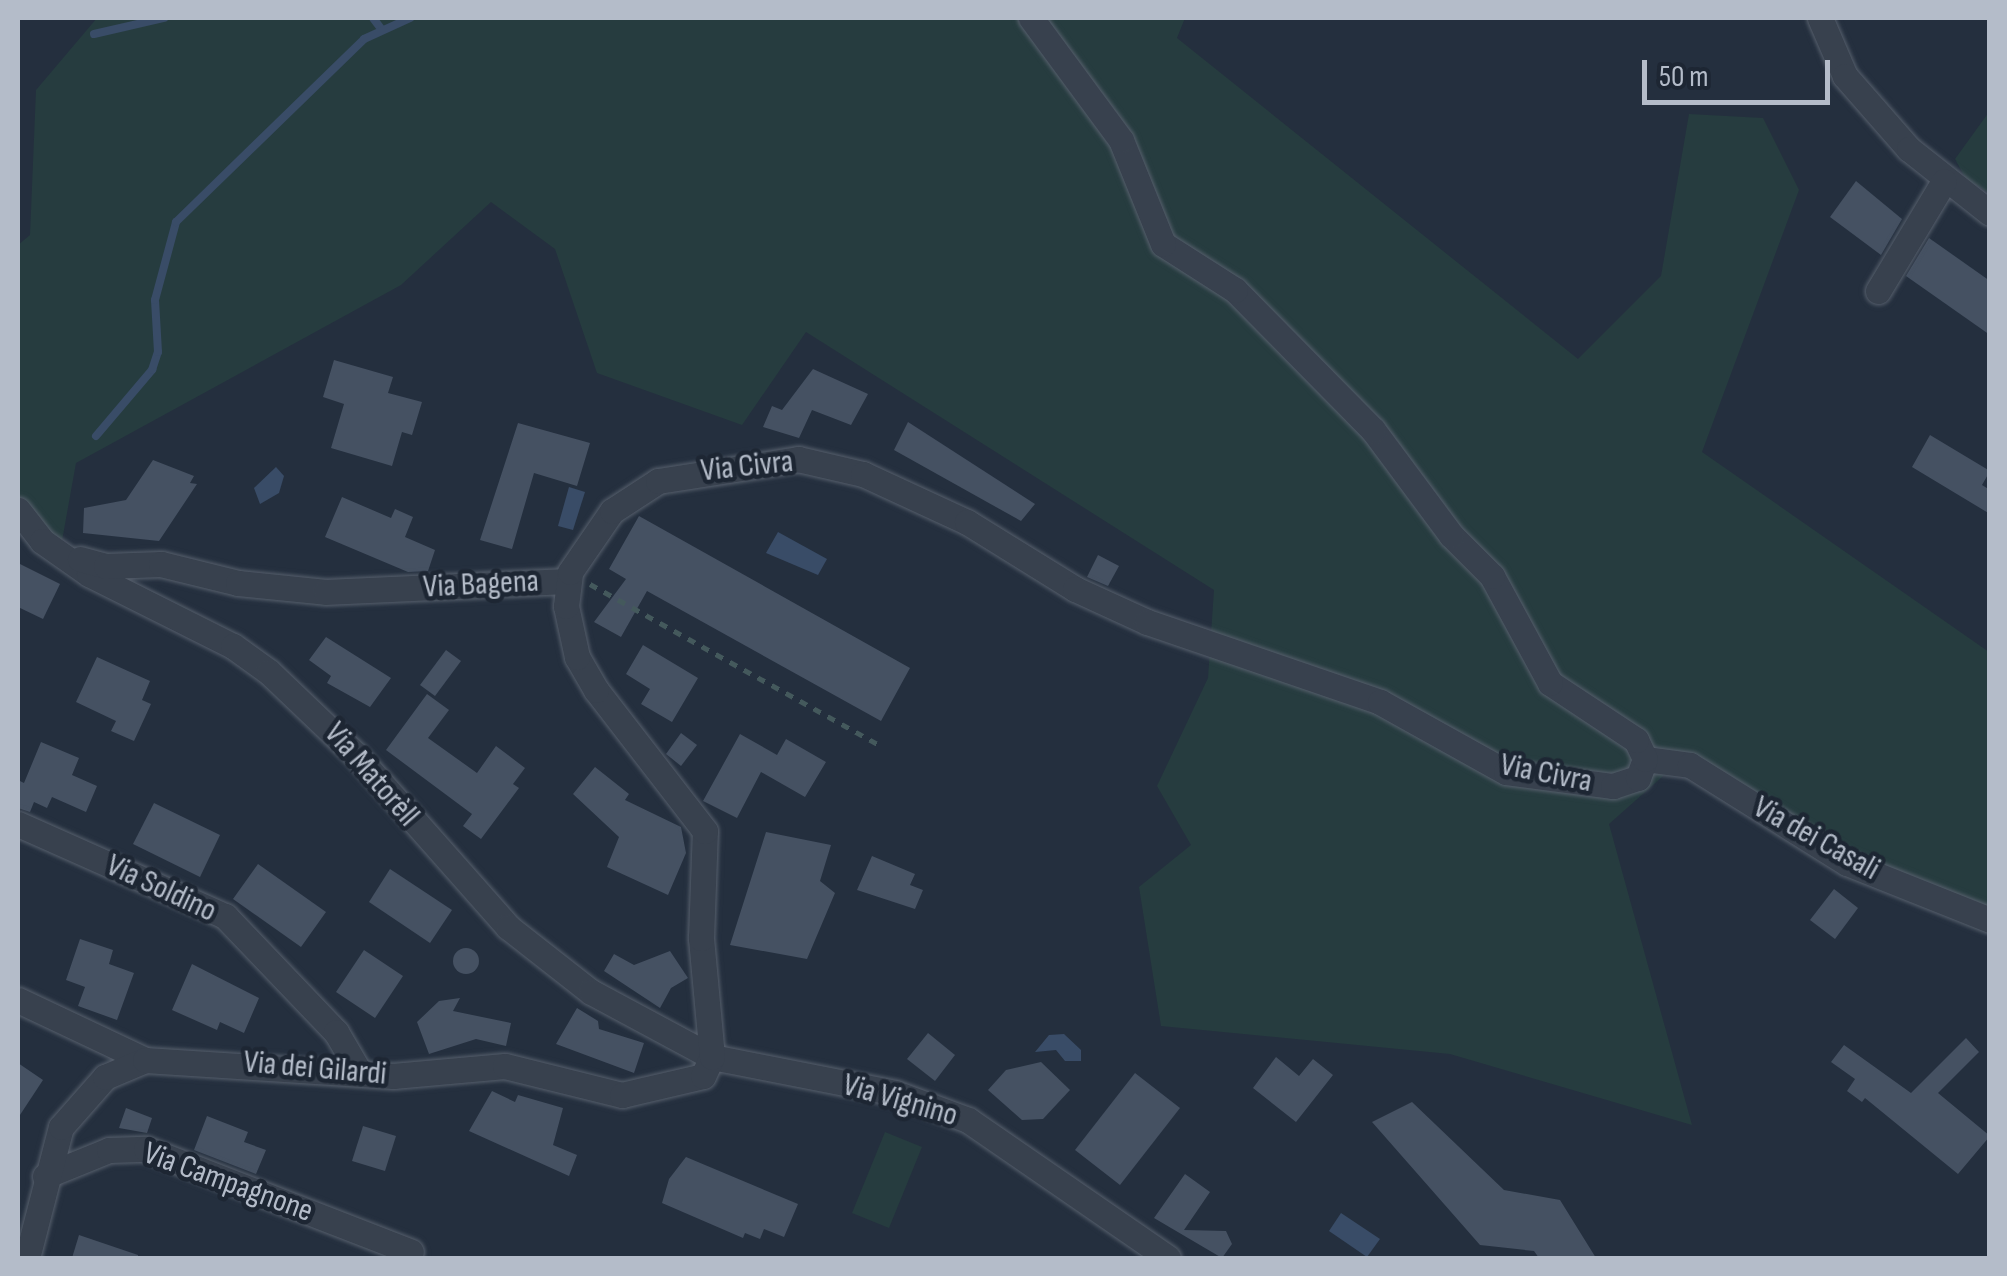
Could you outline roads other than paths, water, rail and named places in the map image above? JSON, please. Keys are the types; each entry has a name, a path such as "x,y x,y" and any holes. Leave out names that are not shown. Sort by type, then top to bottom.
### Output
{"street":[{"name":"Via Civra","path":"568,576 612,512 640,488 760,462 824,462 967,522 1076,589 1146,622 1380,702 1506,772 1626,786 1638,778 1645,760 1618,725 1550,683 1492,576 1451,535 1372,430 1235,290 1163,244 1120,140 1032,18"},
{"path":"1820,18 1845,76 1944,181 1990,214"},
{"path":"1878,291 1944,181"},
{"name":"Via Matorèll","path":"18,510 28,528 60,552 138,598 233,646 319,716 534,952 619,1009 712,1057"},
{"name":"Via Bagena","path":"60,552 106,566 155,564 238,583 326,592 568,576 577,657 616,720 705,831 701,938 712,1057"},
{"path":"138,598 155,564"},
{"name":"Via dei Casali","path":"1645,760 1690,765 1847,863 1990,920"},
{"name":"Via Soldino","path":"18,824 225,916 336,1032 360,1073"},
{"path":"18,1000 145,1060"},
{"name":"Via dei Gilardi","path":"145,1060 408,1076 504,1066 622,1095 697,1081 712,1057"},
{"name":"Via Vignino","path":"712,1057 937,1106 992,1134 1168,1258"},
{"path":"27,1258 45,1176 74,1108 105,1078 145,1060"},
{"name":"Via Campagnone","path":"45,1176 109,1150 146,1149 411,1252"}],"water":[{"path":"276,467 284,476 279,493 260,504 254,488"},
{"path":"569,487 585,492 573,530 558,526"},
{"path":"778,532 827,559 818,575 766,553"},
{"path":"1064,1034 1081,1050 1081,1061 1065,1061 1056,1050 1035,1052 1049,1035"},
{"path":"1341,1213 1380,1239 1367,1257 1329,1231"}],"waterway":[{"path":"94,34 164,18"},
{"path":"373,18 382,30"},
{"path":"96,436 152,370 158,352 155,300 176,222 364,39 410,18"}]}
